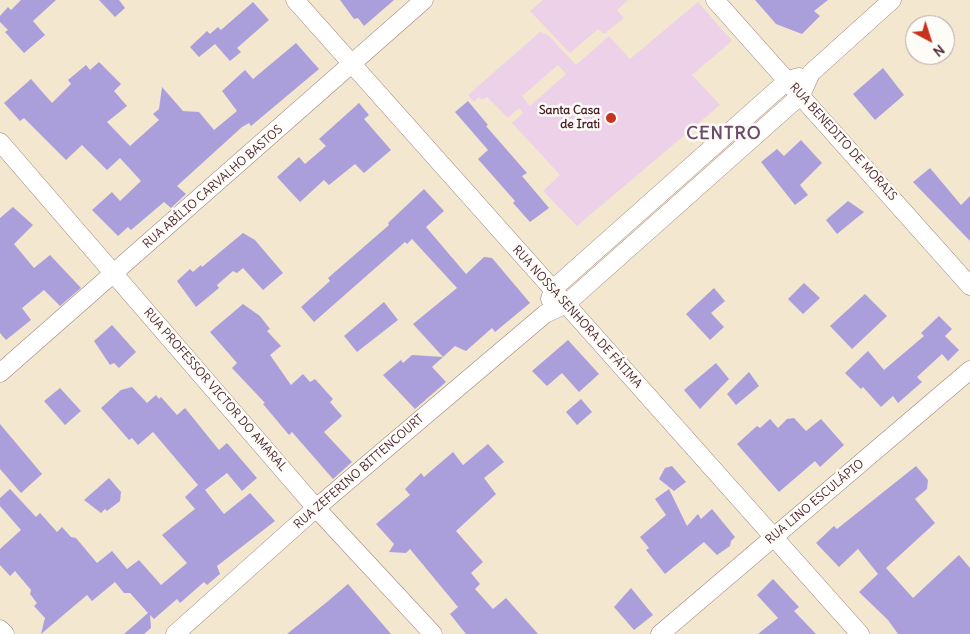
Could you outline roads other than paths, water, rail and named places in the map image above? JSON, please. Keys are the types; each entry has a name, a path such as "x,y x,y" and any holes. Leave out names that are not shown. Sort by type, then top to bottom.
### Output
{"street":[{"name":"RUA NOSSA SENHORA DE FÁTIMA","path":"294,0 860,634"},
{"name":"RUA ABÍLIO CARVALHO BASTOS","path":"0,373 424,0"},
{"name":"RUA BENEDITO DE MORAIS","path":"715,0 970,286"},
{"name":"RUA ZEFERINO BITTENCOURT","path":"175,634 316,508 545,314 566,304 801,95 812,73 892,0"},
{"name":"RUA ZEFERINO BITTENCOURT","path":"553,289 788,80 812,73"},
{"name":"RUA PROFESSOR VICTOR DO AMARAL","path":"0,142 316,508 433,634"},
{"path":"545,314 553,289"},
{"name":"RUA LINO ESCULÁPIO","path":"660,634 970,370"},
{"path":"0,629 4,634"}],"place":[{"name":"Santa Casa de Irati","path":"611,118"}],"district":[{"name":"CENTRO","path":"724,134"}]}
